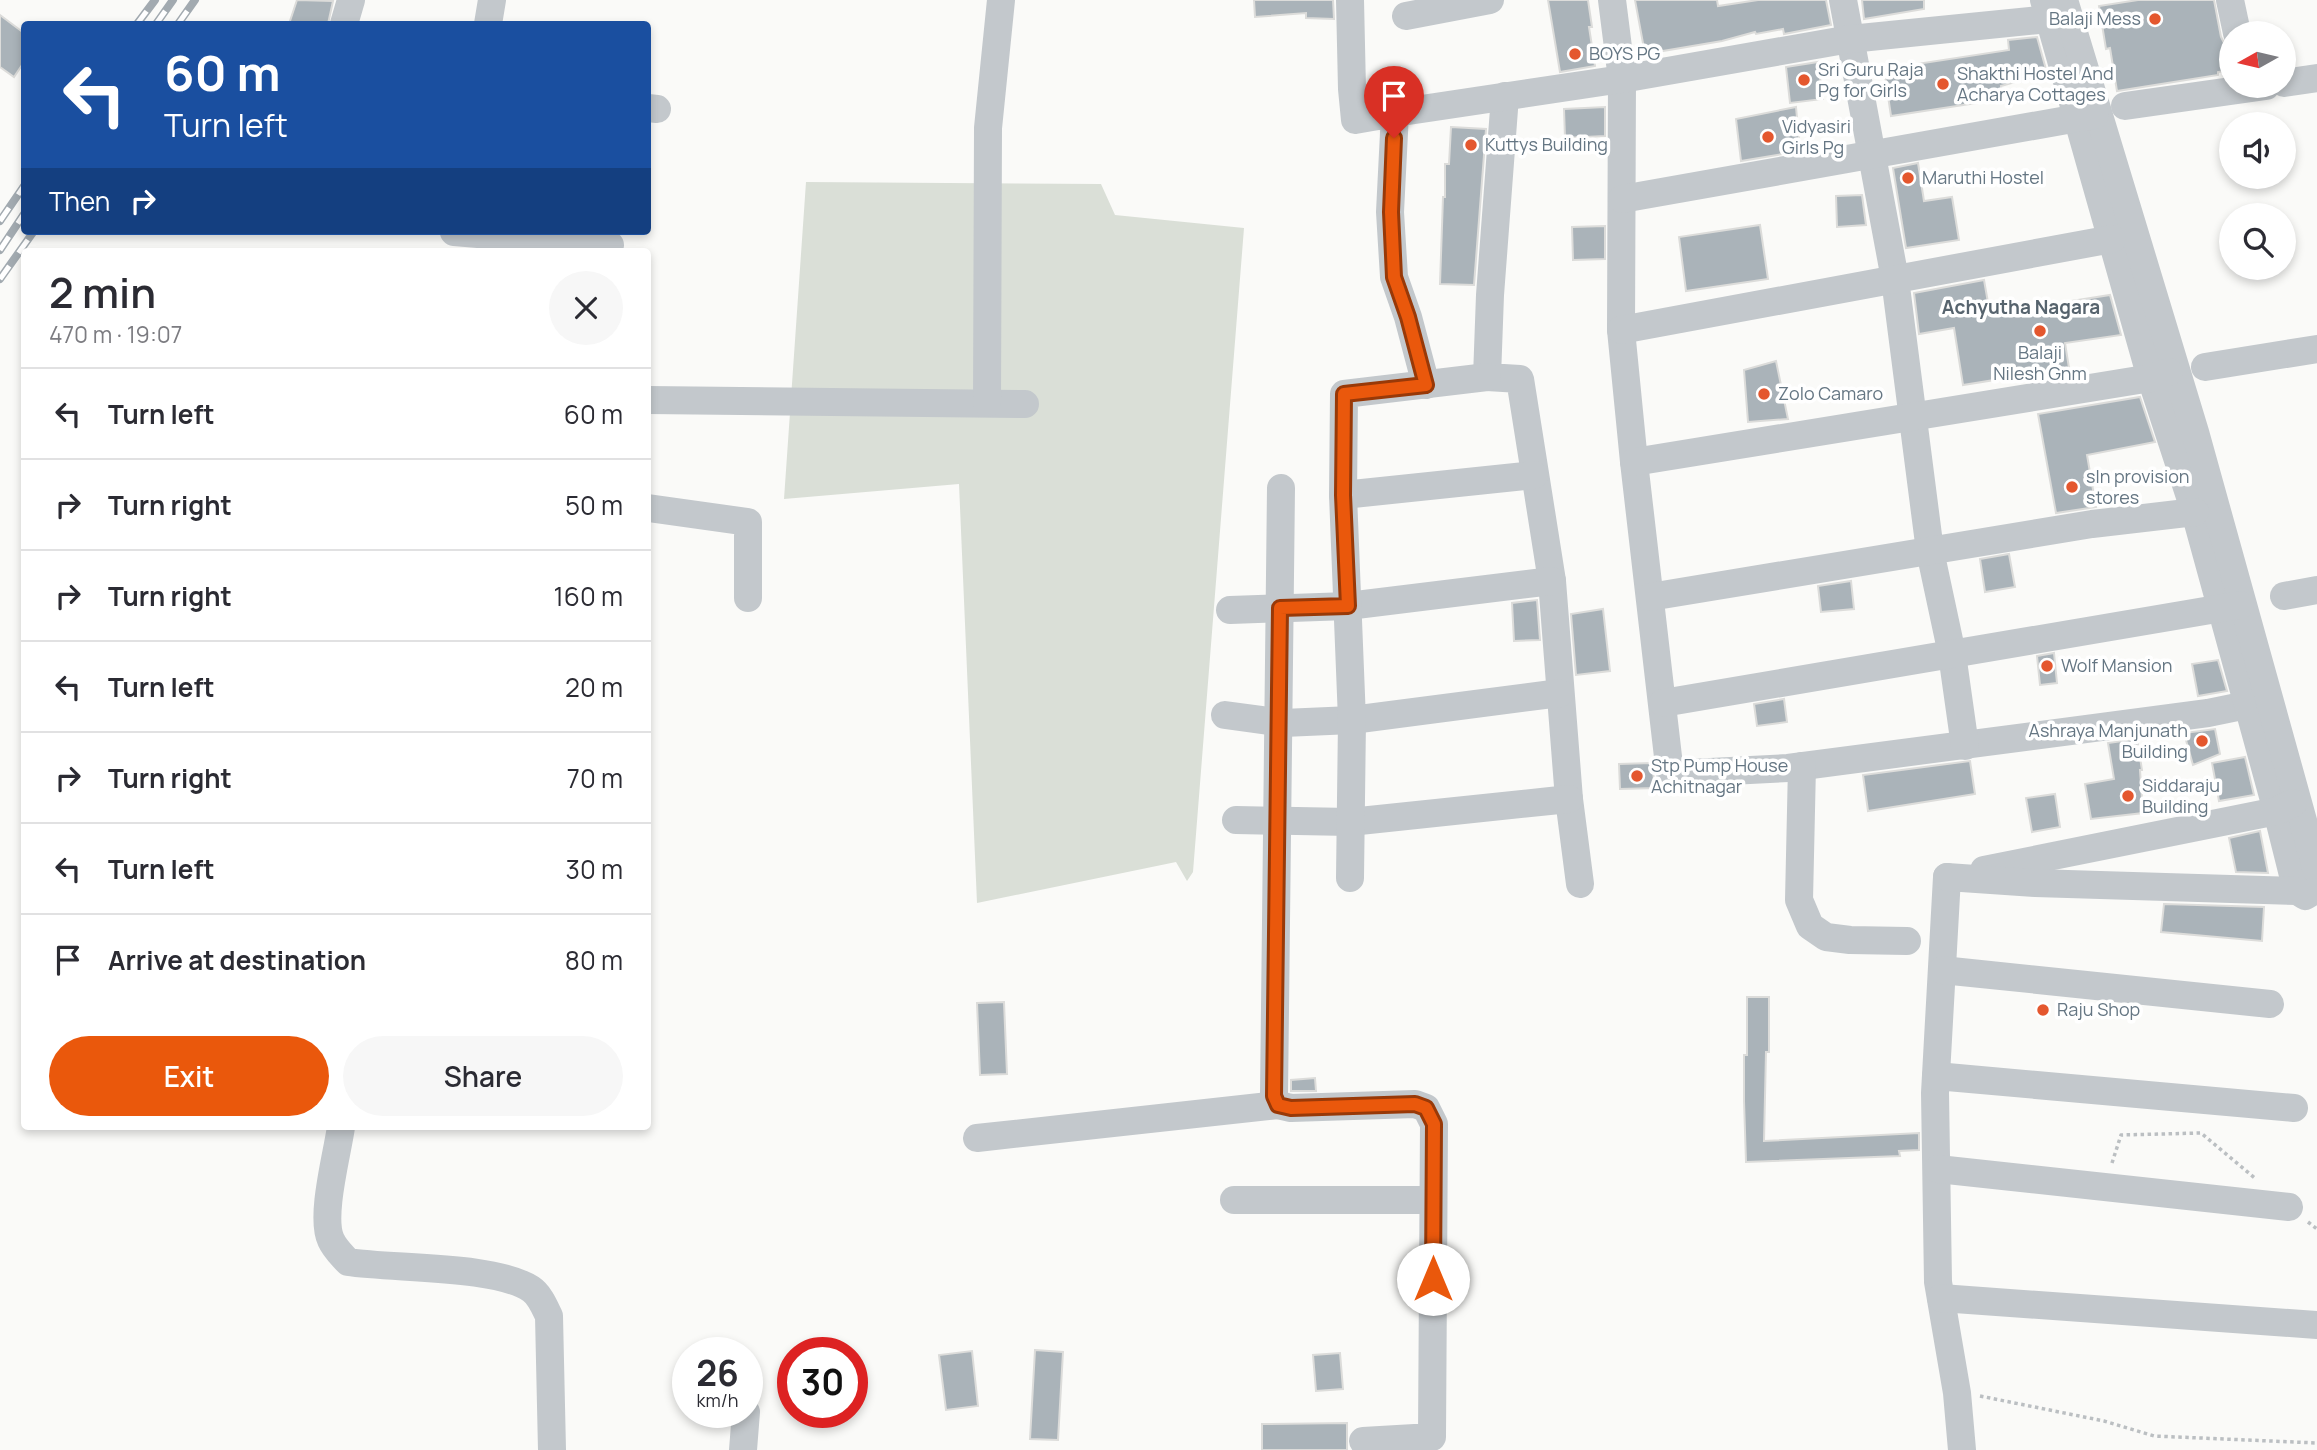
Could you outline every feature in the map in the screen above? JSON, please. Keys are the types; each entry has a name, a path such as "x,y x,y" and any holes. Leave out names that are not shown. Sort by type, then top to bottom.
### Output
{"street":[{"path":"345,21 351,0"},
{"path":"488,21 492,0"},
{"path":"987,403 988,128 1001,0"},
{"path":"1350,0 1355,120 1622,79 2052,6 2088,117 2232,606 2287,806 2307,890 2035,883 1947,877"},
{"path":"1406,16 1490,0"},
{"path":"1612,0 1622,79 1621,330 1670,774 1802,766 2208,713 2247,705"},
{"path":"1843,0 1895,279 1930,551 1952,654 1965,746"},
{"path":"2230,0 2234,21"},
{"path":"2296,81 2317,78"},
{"path":"2124,106 2219,92"},
{"path":"1486,377 1505,96"},
{"path":"1395,113 1391,212 1394,277 1426,385"},
{"path":"1622,199 2088,117"},
{"path":"2088,117 2112,239 2164,374 2195,512 2232,606 2247,705 2287,806 2312,833 2317,870"},
{"path":"453,238 610,243"},
{"path":"1621,330 2112,239"},
{"path":"2205,367 2317,349"},
{"path":"1634,462 2164,374"},
{"path":"1350,878 1352,720 1343,495 1344,394 1486,377 1520,379 1552,581 1569,799 1580,884"},
{"path":"651,400 1024,404"},
{"path":"1343,495 1534,475"},
{"path":"1278,1105 1274,1096 1281,488"},
{"path":"651,508 748,522 748,598"},
{"path":"1650,597 2092,524 2195,512"},
{"path":"1230,610 1348,606 1552,581"},
{"path":"2284,596 2317,590"},
{"path":"1663,703 2232,606"},
{"path":"1226,715 1279,723 1352,720 1560,692"},
{"path":"1802,766 1799,900 1810,926 1826,937 1850,940 1907,940"},
{"path":"1236,820 1350,822 1569,799"},
{"path":"1947,877 2287,806"},
{"path":"1947,877 1936,1076 1938,1282 1957,1393 1962,1450"},
{"path":"1942,970 2270,1004"},
{"path":"1936,1076 2294,1108"},
{"path":"977,1138 1278,1105 1291,1108 1415,1104 1426,1108 1434,1124 1432,1437 1363,1441"},
{"path":"341,1130 326,1222 336,1249 348,1262 505,1278 533,1290 541,1301 549,1316 552,1450"},
{"path":"1938,1169 2289,1207"},
{"path":"1234,1200 1433,1200"},
{"path":"1941,1298 2317,1325"},
{"path":"743,1450 745,1428"}],"path":[{"path":"2105,1186 2121,1135 2201,1133 2260,1182"},
{"path":"2289,1207 2317,1229"},
{"path":"1957,1393 2104,1421 2154,1436 2317,1443"}],"shaded area":[{"path":"806,182 1101,184 1115,215 1244,228 1193,872 1187,881 1176,862 977,903 959,484 784,499"}],"building":[{"path":"297,0 333,1 329,21 290,21"},
{"path":"1254,0 1333,0 1334,19 1306,18 1306,13 1255,17"},
{"path":"1548,0 1588,0 1595,66 1560,72"},
{"path":"1635,0 1717,0 1718,6 1758,0 1826,0 1831,25 1784,34 1783,29 1755,32 1722,41 1645,54"},
{"path":"1862,0 1924,0 1924,9 1864,19"},
{"path":"2138,0 2214,0 2219,26 2218,75 2117,91 2099,6"},
{"path":"0,15 21,31 21,66 14,77 0,67"},
{"name":"Shakthi Hostel And Acharya Cottages","path":"2037,37 2047,73 2001,86 2003,99 1891,116 1884,69 2009,50 2008,40"},
{"name":"Sri Guru Raja Pg for Girls","path":"1818,62 1823,99 1790,103 1786,67"},
{"path":"1605,107 1605,136 1565,138 1564,109"},
{"name":"Vidyasiri Girls Pg","path":"1796,107 1800,151 1741,161 1736,119"},
{"path":"1451,127 1486,129 1474,285 1440,284 1445,164 1449,164"},
{"path":"1918,163 1924,201 1952,197 1959,240 1906,248 1893,168"},
{"path":"1862,195 1866,225 1837,227 1836,196"},
{"path":"1760,225 1768,279 1686,291 1679,237"},
{"path":"1605,226 1605,259 1573,260 1572,227"},
{"name":"Balaji Nilesh Gnm","path":"1984,280 1990,314 2110,295 2121,335 2065,343 2069,368 1963,385 1954,328 1919,334 1914,293"},
{"name":"Zolo Camaro","path":"1776,361 1788,419 1748,422 1744,370"},
{"name":"sln provision stores","path":"2140,397 2155,442 2087,455 2096,507 2056,513 2038,414"},
{"path":"2009,554 2015,587 1985,592 1980,559"},
{"path":"1851,581 1854,609 1821,612 1818,586"},
{"path":"1537,600 1540,640 1514,641 1512,603"},
{"path":"1603,609 1610,671 1576,675 1571,614"},
{"name":"Wolf Mansion","path":"2054,653 2057,683 2040,685 2037,656"},
{"path":"2218,660 2227,691 2198,696 2192,664"},
{"path":"1784,699 1787,722 1757,726 1754,704"},
{"name":"Ashraya Manjunath Building","path":"2215,729 2220,754 2193,765 2184,733"},
{"path":"2137,739 2142,770 2143,813 2091,819 2085,784 2114,779 2108,743"},
{"path":"2245,757 2254,795 2219,801 2212,763"},
{"path":"1970,761 1975,794 1868,811 1863,775"},
{"name":"Stp Pump House Achitnagar","path":"1652,763 1655,788 1620,789 1619,764"},
{"path":"2055,794 2060,827 2032,832 2026,798"},
{"path":"2260,831 2268,873 2236,872 2229,838"},
{"path":"2164,904 2264,907 2262,941 2161,932"},
{"path":"1747,997 1769,997 1764,1141 1919,1133 1919,1150 1899,1151 1900,1156 1746,1162 1744,1055 1747,1055"},
{"path":"1004,1002 1007,1074 980,1075 977,1003"},
{"path":"1315,1078 1316,1091 1291,1091 1291,1080"},
{"path":"1035,1350 1063,1352 1058,1440 1030,1439"},
{"path":"972,1351 978,1406 946,1410 939,1355"},
{"path":"1340,1353 1343,1389 1316,1391 1313,1355"},
{"path":"1347,1423 1347,1450 1262,1450 1262,1424"}],"railway":[{"path":"139,21 155,0"},
{"path":"158,21 173,0"},
{"path":"180,21 195,0"},
{"path":"0,221 21,190"},
{"path":"0,250 21,218"},
{"path":"22,248 31,235"},
{"path":"0,279 21,249"}],"place":[{"name":"Balaji Mess","path":"2155,19"},
{"name":"BOYS PG","path":"1575,54"},
{"name":"Sri Guru Raja Pg for Girls","path":"1804,80"},
{"name":"Shakthi Hostel And Acharya Cottages","path":"1943,84"},
{"name":"Vidyasiri Girls Pg","path":"1768,137"},
{"name":"Kuttys Building","path":"1471,145"},
{"name":"Maruthi Hostel","path":"1908,178"},
{"name":"Balaji Nilesh Gnm","path":"2040,331"},
{"name":"Zolo Camaro","path":"1764,394"},
{"name":"sln provision stores","path":"2072,487"},
{"name":"Wolf Mansion","path":"2047,666"},
{"name":"Ashraya Manjunath Building","path":"2202,741"},
{"name":"Stp Pump House Achitnagar","path":"1637,776"},
{"name":"Siddaraju Building","path":"2128,796"},
{"name":"Raju Shop","path":"2043,1010"}],"district":[{"name":"Achyutha Nagara","path":"2021,307"}],"route":[{"path":"1394,138 1391,212 1394,277 1426,385 1344,394 1343,495 1348,606 1280,608 1274,1096 1278,1105 1291,1108 1415,1104 1426,1108 1434,1124 1433,1279"}]}
